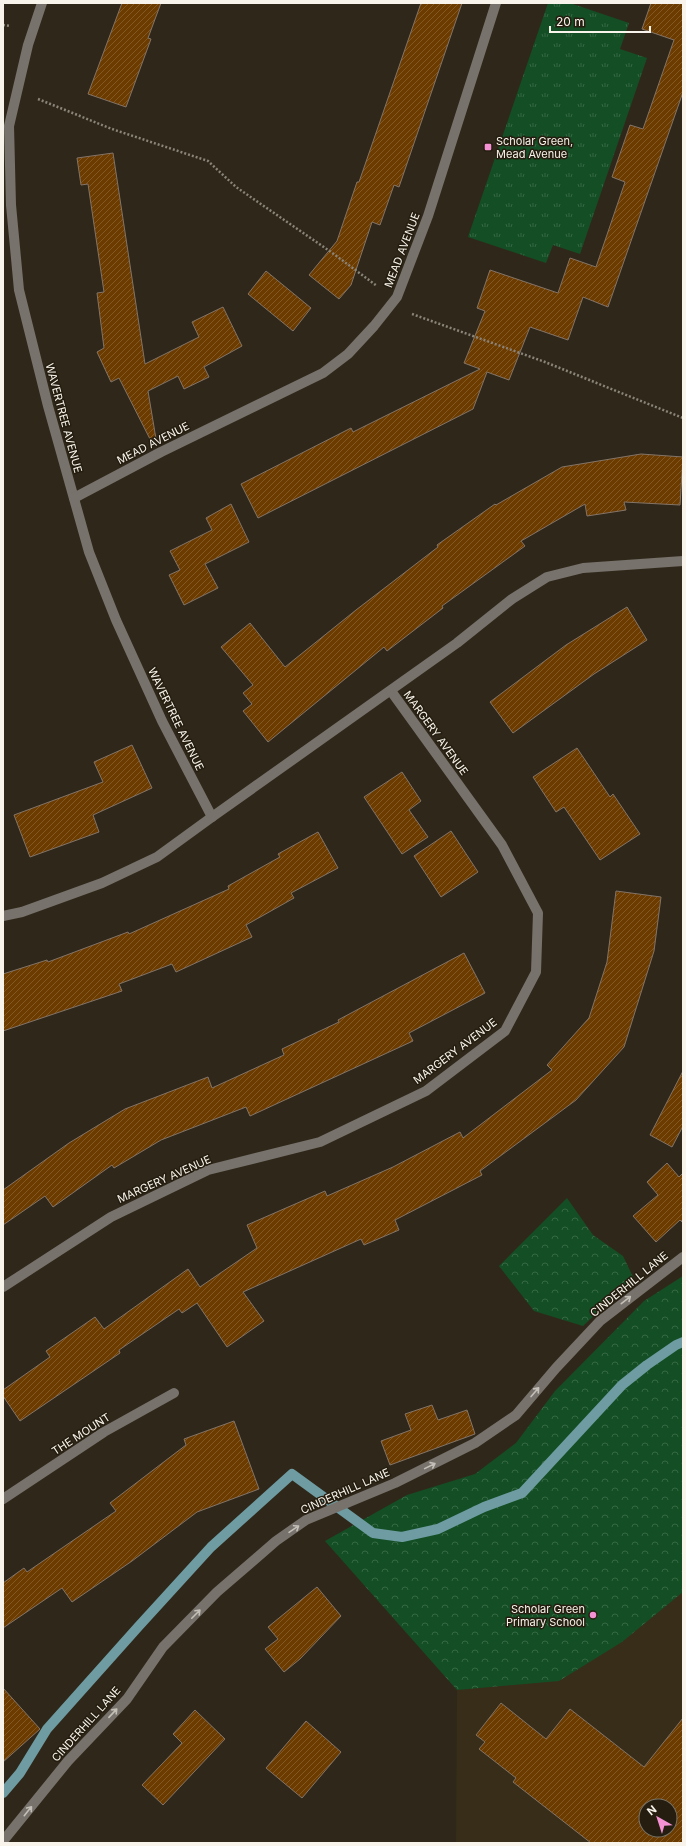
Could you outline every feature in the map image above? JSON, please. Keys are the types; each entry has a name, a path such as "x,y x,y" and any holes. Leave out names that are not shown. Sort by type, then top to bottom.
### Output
{"street":[{"name":"WAVERTREE AVENUE","path":"42,3 28,46 9,126 11,205 19,290 48,406 89,552 116,620 162,720 212,817"},
{"name":"MEAD AVENUE","path":"74,498 161,452 323,373 348,354 398,297 428,216 496,3"},
{"name":"MARGERY AVENUE","path":"3,916 22,912 102,883 157,857 391,691 457,643 512,599 547,576 583,568 683,561"},
{"name":"MARGERY AVENUE","path":"3,1287 110,1217 208,1170 320,1142 426,1091 505,1031 536,972 538,913 502,845 391,691"},
{"name":"CINDERHILL LANE","path":"3,1842 68,1761 126,1699 163,1647 217,1592 276,1541 306,1520 395,1483 481,1439 516,1415 556,1368 600,1321 683,1257"},
{"name":"THE MOUNT","path":"3,1499 104,1432 174,1393"}],"path":[{"path":"17,91 112,128 208,160 236,187 331,252 379,288 398,297 407,312 544,362 683,418"}],"shaded area":[{"name":"Scholar Green Primary School","path":"683,1431 683,1843 456,1843 457,1690 551,1540"}],"green space":[{"path":"548,3 570,3 629,23 620,49 647,58 580,254 553,245 546,263 468,237"},
{"path":"567,1198 593,1235 623,1256 635,1281 621,1290 583,1326 534,1311 499,1266"},
{"path":"683,1276 683,1592 622,1642 559,1681 457,1690 325,1541 407,1495 475,1474 516,1443 555,1391 644,1301"}],"building":[{"path":"122,3 161,3 148,38 151,39 126,107 88,94"},
{"path":"421,3 462,3 399,187 394,185 380,225 372,222 351,285 339,299 309,275 337,241"},
{"path":"651,3 683,3 683,92 608,307 583,297 568,340 530,327 509,380 487,372 473,409 258,518 241,484 351,428 353,432 480,369 464,363 485,311 477,308 490,270 558,293 570,258 596,267 625,182 612,177 630,125 643,129 674,40 642,29"},
{"path":"113,153 145,364 199,337 192,322 223,307 242,346 204,367 209,377 184,389 178,376 148,391 156,439 151,441 119,378 111,382 97,352 104,348 97,293 104,292 88,184 81,185 77,158"},
{"path":"266,271 311,308 293,331 248,294"},
{"path":"641,454 683,457 680,505 624,502 626,510 587,516 585,504 521,541 525,546 442,606 443,608 387,651 384,647 268,742 243,711 252,704 243,693 253,685 221,647 250,623 285,667 438,547 437,545 495,504 496,505 562,467"},
{"path":"231,504 249,542 205,564 218,588 184,605 169,575 180,570 170,551 212,530 206,518"},
{"path":"627,607 647,640 594,674 513,733 490,702 566,645"},
{"path":"132,745 152,788 93,815 99,832 30,857 14,815 103,782 94,762"},
{"path":"577,748 610,797 613,794 640,834 600,860 564,807 556,812 533,777"},
{"path":"402,772 421,801 409,810 428,837 402,854 364,797"},
{"path":"451,831 478,872 441,897 414,856"},
{"path":"318,832 338,868 291,893 294,898 246,925 252,937 176,972 172,964 119,984 122,991 3,1031 3,974 47,960 48,962 128,932 129,934 229,889 228,886 280,857 278,854"},
{"path":"616,891 661,897 654,951 624,1047 576,1100 480,1171 482,1175 395,1220 399,1230 364,1245 361,1239 243,1292 264,1321 227,1347 197,1303 182,1313 179,1309 119,1350 120,1353 20,1421 3,1396 3,1390 50,1357 46,1351 95,1317 104,1329 188,1269 200,1287 257,1248 247,1225 325,1191 327,1196 393,1167 460,1132 463,1138 552,1070 547,1065 589,1018 607,962"},
{"path":"464,953 485,993 409,1033 413,1041 250,1116 246,1107 161,1140 114,1168 112,1165 53,1207 45,1196 3,1225 3,1190 69,1143 125,1109 208,1077 212,1088 284,1055 282,1049 339,1022 338,1020"},
{"path":"683,1071 683,1126 672,1147 650,1135"},
{"path":"667,1163 679,1177 683,1173 683,1223 680,1220 656,1242 633,1216 658,1195 647,1182"},
{"path":"432,1405 438,1420 467,1410 475,1434 390,1465 381,1441 411,1430 405,1414"},
{"path":"234,1421 259,1489 197,1512 132,1561 72,1602 62,1588 3,1628 3,1583 24,1568 27,1572 116,1511 110,1503 186,1445 184,1439"},
{"path":"317,1587 341,1616 300,1659 284,1672 265,1649 278,1639 268,1627"},
{"path":"3,1688 40,1729 3,1762"},
{"path":"501,1703 546,1739 570,1709 644,1767 683,1718 683,1843 591,1843 513,1782 516,1778 479,1749 485,1742 476,1735"},
{"path":"195,1710 225,1739 163,1805 142,1785 182,1743 173,1734"},
{"path":"306,1721 341,1752 302,1798 266,1768"}],"waterway":[{"path":"3,1793 20,1773 47,1729 138,1627 211,1547 292,1474 373,1533 402,1537 438,1529 484,1507 522,1493 622,1385 647,1365 676,1345 683,1342"}],"place":[{"name":"Scholar Green, Mead Avenue","path":"488,147"},
{"name":"Scholar Green Primary School","path":"593,1615"}]}
